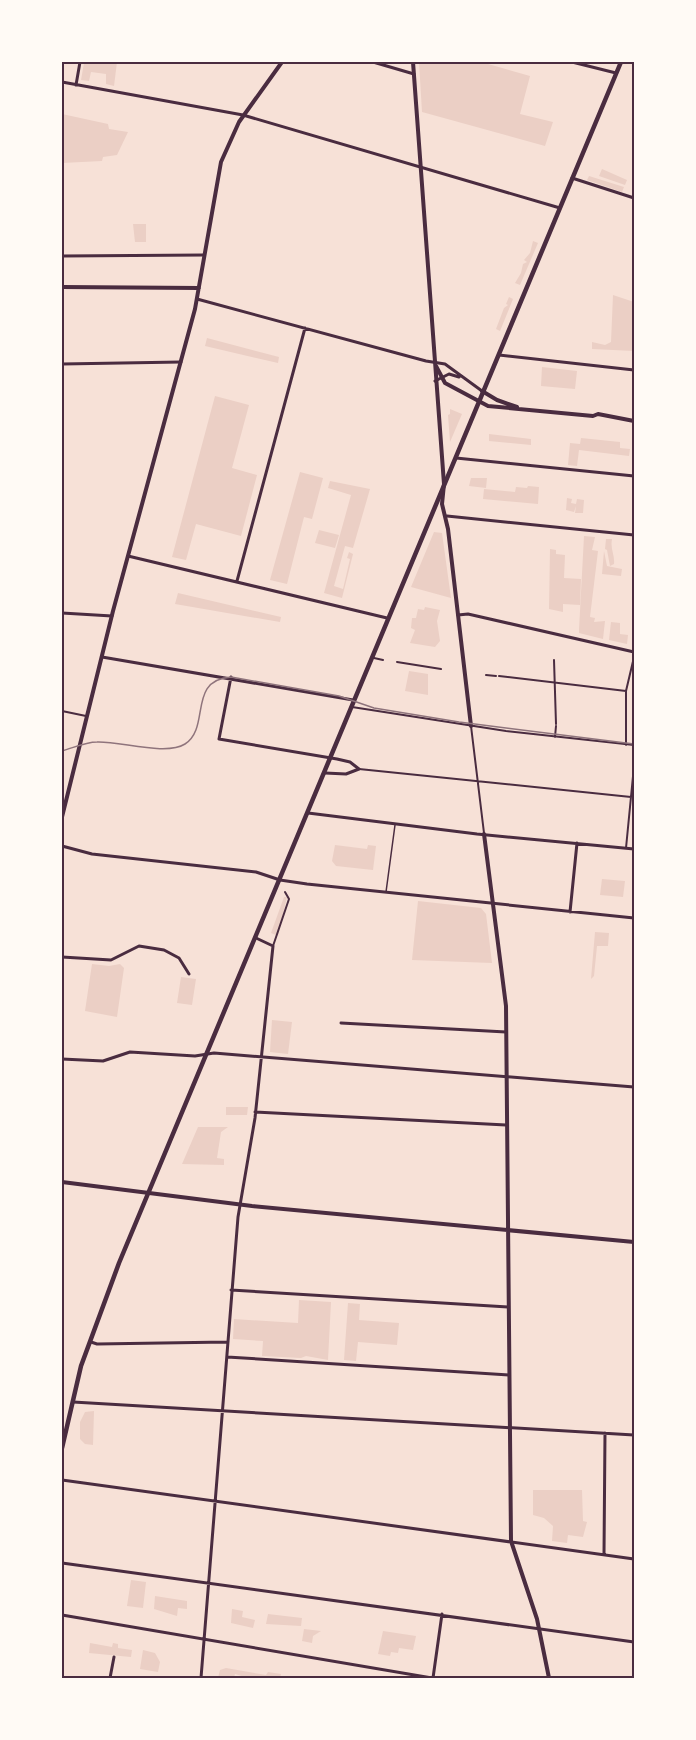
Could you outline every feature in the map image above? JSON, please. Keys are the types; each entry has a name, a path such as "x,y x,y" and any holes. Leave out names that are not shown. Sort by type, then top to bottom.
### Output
{"main road":[{"path":"62,1448 89,1341 147,1194 621,62"}],"street":[{"path":"76,85 80,62"},
{"path":"62,817 112,616 197,298 221,162 243,115 282,62"},
{"path":"373,62 414,74"},
{"path":"413,62 444,484 442,504 447,516 505,993 511,1541 539,1628 549,1678"},
{"path":"572,62 616,73"},
{"path":"62,82 243,115 560,208"},
{"path":"572,177 634,198"},
{"path":"62,256 204,255"},
{"path":"62,287 199,288"},
{"path":"197,298 445,364 461,378 497,400 512,403 517,407"},
{"path":"237,582 305,328"},
{"path":"497,354 634,370"},
{"path":"62,364 181,362"},
{"path":"434,362 445,383 488,406 611,416 634,421"},
{"path":"435,381 449,375 461,378"},
{"path":"454,458 634,477"},
{"path":"447,516 634,535"},
{"path":"128,556 387,618"},
{"path":"62,613 112,616"},
{"path":"458,615 468,614 634,652"},
{"path":"102,657 231,677 353,700"},
{"path":"371,657 383,660"},
{"path":"626,744 626,691 634,657"},
{"path":"554,660 555,737"},
{"path":"397,662 441,669"},
{"path":"486,675 626,691"},
{"path":"231,677 219,739 350,762 359,770"},
{"path":"351,706 471,726 634,745"},
{"path":"62,711 86,716"},
{"path":"626,848 634,766"},
{"path":"323,772 346,774 359,770 631,797"},
{"path":"306,813 634,849"},
{"path":"570,912 577,843"},
{"path":"62,846 92,854 256,872 280,880 634,918"},
{"path":"201,1678 231,1290 262,1058 273,945 290,899 285,892"},
{"path":"256,938 273,945"},
{"path":"62,957 111,960 139,946 164,950 179,957 189,974"},
{"path":"341,1023 506,1032"},
{"path":"62,1059 103,1061 130,1052 195,1056 207,1053 634,1087"},
{"path":"255,1112 506,1125"},
{"path":"62,1182 241,1204 634,1242"},
{"path":"231,1290 507,1307"},
{"path":"89,1341 97,1344 227,1342"},
{"path":"226,1357 509,1375"},
{"path":"72,1402 634,1435"},
{"path":"604,1554 605,1433"},
{"path":"62,1480 634,1559"},
{"path":"62,1563 634,1642"},
{"path":"62,1615 432,1678 442,1614"},
{"path":"110,1678 114,1657"}],"lane":[{"path":"386,892 395,824"}],"shaded area":[{"path":"97,62 117,62 114,86 106,84 106,74 91,72 89,81 81,80 84,63 96,64"},
{"path":"419,62 481,62 530,76 520,114 553,122 545,146 422,112"},
{"path":"62,114 108,124 109,129 128,132 117,155 103,157 102,161 62,163"},
{"path":"602,169 627,180 625,185 599,176"},
{"path":"589,176 624,187 622,192 587,180"},
{"path":"133,224 146,224 146,242 135,242"},
{"path":"533,241 538,243 520,285 515,283 523,264 527,262 524,260 530,253"},
{"path":"613,295 634,302 634,351 592,349 592,342 605,345 611,342"},
{"path":"509,297 513,299 500,331 496,329 504,308 508,305 506,304"},
{"path":"207,338 279,357 278,363 205,346"},
{"path":"542,367 577,371 575,389 541,386"},
{"path":"215,396 249,405 232,468 257,475 241,536 196,524 186,560 172,557"},
{"path":"450,409 462,414 450,442 448,415"},
{"path":"489,434 531,439 531,445 489,441"},
{"path":"581,438 620,442 620,448 630,449 629,456 579,450 577,466 568,465 570,443 580,444"},
{"path":"300,472 323,478 312,519 304,517 287,584 270,580"},
{"path":"471,478 487,478 486,488 469,486"},
{"path":"330,481 370,489 353,548 345,546 334,586 343,589 350,559 347,558 349,552 353,554 342,598 324,593 351,495 328,488"},
{"path":"528,486 539,487 538,504 483,499 484,489 515,492 516,487 527,488"},
{"path":"567,498 572,499 571,503 576,504 577,499 584,500 583,513 575,513 576,506 574,512 566,510"},
{"path":"319,530 339,535 335,548 315,543"},
{"path":"434,532 442,533 451,598 411,587"},
{"path":"584,536 595,537 592,550 598,551 590,617 595,618 594,622 605,621 603,639 579,633"},
{"path":"606,539 612,539 614,564 610,566 605,549"},
{"path":"550,549 556,550 556,554 565,555 564,578 581,579 580,605 563,604 563,612 549,609"},
{"path":"604,551 607,566 622,569 621,576 602,574"},
{"path":"178,593 281,617 280,622 175,604"},
{"path":"425,607 440,610 437,621 440,641 435,647 410,643 415,630 411,628 412,618 416,618 418,609 424,610"},
{"path":"611,622 620,623 620,634 628,635 627,644 609,640"},
{"path":"409,671 428,674 428,695 405,691"},
{"path":"335,845 367,849 368,845 376,846 373,870 336,866 332,861"},
{"path":"602,879 625,881 623,897 600,895"},
{"path":"284,897 287,897 278,936 271,933"},
{"path":"418,901 481,908 486,914 492,963 412,960"},
{"path":"595,932 609,933 608,946 597,946 594,976 591,979"},
{"path":"92,964 109,966 120,964 124,968 117,1017 85,1011"},
{"path":"181,977 196,979 192,1005 177,1003"},
{"path":"272,1020 292,1022 288,1054 270,1052"},
{"path":"226,1107 248,1107 247,1115 226,1115"},
{"path":"198,1127 228,1127 221,1132 217,1158 224,1159 224,1165 182,1164"},
{"path":"299,1300 331,1302 328,1360 306,1356 301,1358 262,1356 263,1341 233,1339 234,1319 298,1323"},
{"path":"348,1303 360,1304 359,1320 399,1323 397,1345 358,1342 356,1361 344,1360"},
{"path":"94,1411 93,1445 85,1444 80,1439 80,1422 85,1412"},
{"path":"533,1490 582,1490 583,1521 587,1522 583,1537 568,1535 567,1543 552,1541 553,1526 544,1518 533,1515"},
{"path":"131,1580 146,1582 143,1608 127,1606"},
{"path":"155,1596 187,1601 187,1609 178,1608 177,1616 154,1609"},
{"path":"232,1609 243,1611 242,1617 255,1620 253,1628 231,1623"},
{"path":"268,1614 302,1618 301,1626 266,1624"},
{"path":"304,1629 321,1631 313,1636 312,1643 302,1641"},
{"path":"383,1631 416,1636 413,1650 399,1648 398,1653 391,1652 390,1656 378,1654"},
{"path":"90,1643 112,1647 113,1643 118,1644 118,1648 132,1650 131,1657 89,1653"},
{"path":"143,1650 155,1653 160,1662 158,1672 140,1669"},
{"path":"226,1668 266,1675 268,1672 281,1674 280,1678 248,1678 235,1674 234,1678 218,1678 220,1670"}],"tram line":[{"path":"62,751 97,742 166,749 185,744 193,736 197,727 201,705 209,686 217,680 231,677 339,696 374,708 459,722 634,744"}]}
